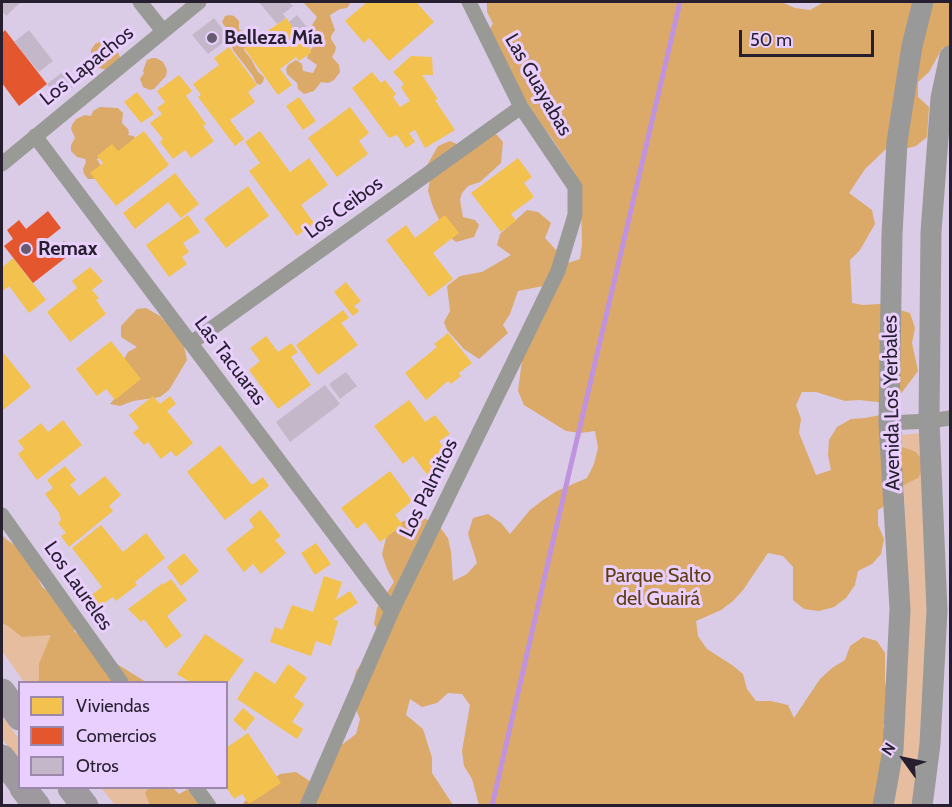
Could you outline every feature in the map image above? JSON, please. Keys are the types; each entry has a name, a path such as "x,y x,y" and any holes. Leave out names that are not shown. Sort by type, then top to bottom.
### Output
{"highway":[{"path":"2,692 18,714"},
{"path":"2,758 18,779"},
{"path":"24,789 37,806"},
{"path":"72,789 85,806"}],"street":[{"path":"140,2 163,31"},
{"name":"Los Lapachos","path":"2,164 199,2"},
{"name":"Las Guayabas","path":"469,2 521,107 575,187"},
{"name":"Avenida Los Yerbales","path":"883,806 893,750 900,609 889,423 892,234 897,142 912,46 923,2"},
{"path":"922,806 930,744 936,610 929,421 931,232 941,98 951,56"},
{"name":"Los Ceibos","path":"191,343 521,107"},
{"name":"Las Tacuaras","path":"35,136 392,611"},
{"name":"Los Palmitos","path":"307,806 392,611 558,271 574,215 575,187"},
{"path":"889,423 951,418"},
{"name":"Los Laureles","path":"2,515 120,681"},
{"path":"197,789 209,806"}],"shaded area":[{"path":"923,433 928,596 921,741 913,805 890,806 908,600 902,435"},
{"path":"2,562 90,681 23,681 2,651"},
{"path":"2,715 18,738 18,761 2,738"},
{"path":"102,789 171,789 183,805 115,805"}],"green space":[{"path":"303,2 351,2 347,8 330,15 335,30 331,39 336,47 332,57 339,65 340,72 334,80 328,83 321,82 314,91 304,94 287,74 286,69 296,60 302,64 303,71 313,73 317,65 307,58 309,51 322,41 321,37 313,33 311,27 317,17"},
{"name":"Parque Salto del Guairá","path":"487,2 781,2 795,8 810,10 824,2 950,2 950,58 943,47 929,72 918,82 918,97 929,107 927,137 916,146 901,150 886,149 865,169 849,193 872,210 875,224 860,250 850,260 852,303 879,304 910,313 915,328 912,343 918,371 900,395 887,403 845,401 816,392 802,392 796,405 801,419 799,433 816,475 831,470 828,455 829,440 837,427 851,419 880,415 894,420 902,433 902,447 916,452 925,464 918,478 896,489 891,502 878,510 878,525 884,539 881,554 872,564 858,571 855,585 846,598 834,607 819,611 804,609 793,600 793,567 783,556 768,553 733,601 721,610 696,621 698,636 707,649 743,674 747,689 756,701 771,701 788,705 794,718 820,679 845,660 850,646 863,637 877,641 885,653 885,683 890,698 883,726 891,755 886,805 479,805 472,779 464,766 462,751 470,705 462,694 448,693 437,703 422,707 410,699 406,715 423,729 432,758 432,773 453,805 242,806 245,801 259,796 268,783 280,774 296,772 320,788 331,753 356,734 360,719 354,705 352,688 356,671 382,636 374,624 377,608 394,582 382,554 386,538 396,525 410,518 426,519 439,526 448,538 453,581 467,574 477,563 468,534 473,518 488,514 501,523 510,534 530,510 543,500 587,478 594,464 598,448 595,431 580,433 566,431 524,405 518,391 524,345 543,286 518,291 510,314 503,325 508,333 479,359 464,349 447,330 444,322 450,311 447,286 460,276 482,272 511,255 497,245 500,234 527,210 538,212 551,223 545,238 561,253 565,264 580,259 581,206 576,175 484,37 493,24 487,12"},
{"path":"230,15 239,21 239,29 244,32 248,40 248,45 244,50 258,72 264,77 260,85 256,83 233,50 232,47 237,41 236,37 222,22 225,16"},
{"path":"103,40 110,42 116,48 120,57 109,70 94,65 91,55 95,44"},
{"path":"152,58 163,62 167,70 166,76 154,89 150,90 143,87 140,79 147,60"},
{"path":"100,107 118,108 123,113 122,123 128,129 128,135 138,140 137,148 103,155 97,159 102,168 98,179 88,179 83,169 85,159 77,157 71,151 75,138 71,129 76,119 85,115 91,116 93,111"},
{"path":"488,131 496,134 503,142 501,163 480,182 468,186 462,193 460,200 463,217 475,220 479,225 474,237 456,242 446,234 433,207 428,191 430,179 426,167 438,146 450,141 461,146"},
{"path":"146,308 160,316 183,342 187,360 169,390 160,397 133,401 120,406 110,404 128,383 123,361 128,352 137,347 121,337 121,326 137,309"},
{"path":"2,535 29,559 42,587 66,604 74,616 74,631 96,651 144,681 39,681 39,664 51,635 22,637 2,623"},
{"path":"148,789 174,789 179,794 191,789 205,805 150,805 145,793"}],"building: Viviendas":[{"path":"367,2 416,2 434,22 389,61 369,38 364,43 345,21"},
{"path":"286,18 312,52 299,61 296,57 280,69 292,85 278,95 244,48"},
{"path":"229,47 257,85 248,92 255,102 230,120 244,139 235,146 198,97 201,95 193,84 219,65 214,58"},
{"path":"411,56 432,57 433,75 422,75 455,130 425,148 415,130 409,133 415,142 406,148 397,135 389,138 352,88 372,72 381,83 385,80 396,94 393,97 400,107 410,101 401,87 404,84 393,72"},
{"path":"179,75 192,91 186,96 206,124 203,126 214,141 191,158 185,150 173,159 160,142 163,139 150,123 162,114 157,108 165,102 157,91"},
{"path":"137,92 154,114 141,123 124,102"},
{"path":"299,97 316,121 303,130 286,106"},
{"path":"350,107 369,133 359,141 368,154 337,177 308,138"},
{"path":"144,131 169,165 116,206 90,173 103,163 97,156 112,144 118,151"},
{"path":"260,131 290,172 309,158 328,185 301,205 314,223 297,236 249,171 260,163 245,142"},
{"path":"518,158 532,177 524,183 534,197 511,214 516,221 501,232 471,193"},
{"path":"175,173 199,204 181,218 168,202 135,229 123,213"},
{"path":"248,186 269,216 226,248 204,219"},
{"path":"188,215 200,232 183,243 189,252 182,257 187,264 169,277 146,245"},
{"path":"445,215 459,233 433,253 453,279 429,297 386,240 406,225 415,238"},
{"path":"13,258 46,300 29,313 9,286 2,292 2,268"},
{"path":"90,267 103,281 92,290 99,298 96,300 106,314 70,342 47,312 77,288 72,281"},
{"path":"346,282 361,301 354,306 359,311 353,316 334,292"},
{"path":"343,310 349,318 341,323 358,345 318,375 296,345"},
{"path":"448,333 472,363 459,373 461,376 451,384 448,381 426,400 405,373 437,347 434,344"},
{"path":"266,336 278,352 291,343 298,352 291,357 311,385 278,409 249,370 260,361 250,348"},
{"path":"111,341 141,379 115,400 106,389 97,396 76,369"},
{"path":"2,351 31,387 2,411"},
{"path":"153,396 160,404 170,396 176,404 167,411 193,443 176,457 171,451 161,459 148,442 144,445 133,433 139,428 129,415"},
{"path":"409,400 425,422 435,415 450,434 439,441 447,452 437,470 428,476 413,456 403,464 374,426"},
{"path":"63,420 82,445 37,480 18,454 24,449 18,441 41,423 48,432"},
{"path":"220,445 252,485 263,477 269,486 225,520 187,472"},
{"path":"65,466 76,480 70,485 79,496 105,476 121,495 109,506 113,511 69,547 61,536 66,533 58,523 61,520 59,513 45,494 53,488 47,480"},
{"path":"390,471 412,501 395,515 403,525 380,542 365,522 357,529 341,508"},
{"path":"260,510 281,536 275,540 286,553 261,574 253,564 244,572 226,549 254,527 249,520"},
{"path":"101,525 123,552 146,533 165,558 135,582 137,585 116,601 113,597 98,607 90,596 102,587 72,548"},
{"path":"316,543 331,564 315,575 301,553"},
{"path":"184,553 199,571 181,586 167,567"},
{"path":"324,576 342,582 336,600 350,591 358,603 333,619 338,621 331,646 316,641 311,656 270,642 275,627 282,630 292,605 313,612"},
{"path":"171,579 187,600 167,616 182,636 166,648 144,619 141,622 128,609"},
{"path":"205,634 244,660 228,682 188,681 177,674"},
{"path":"288,664 307,678 294,697 304,704 292,722 303,729 297,739 237,699 255,671 275,684"},
{"path":"243,708 255,718 245,731 233,720"},
{"path":"248,733 281,783 249,804 242,794 234,799 227,789 228,747"}],"building: Comercios":[{"path":"5,30 47,84 19,106 2,83 2,33"},
{"name":"Remax","path":"48,211 61,228 42,243 50,253 64,241 73,252 33,283 4,246 13,239 7,230 19,220 26,229"}],"building: Otros":[{"path":"2,2 21,2 6,16 2,11"},
{"path":"259,2 289,2 293,6 283,14 286,18 277,24"},
{"path":"297,15 318,41 309,48 289,22"},
{"name":"Belleza Mía","path":"214,18 234,44 229,47 224,42 208,54 192,35"},
{"path":"29,30 53,61 39,72 14,42"},
{"path":"64,71 75,85 59,98 47,84"},
{"path":"346,372 357,386 340,399 329,384"},
{"path":"325,385 340,404 290,442 276,422"}],"waterway":[{"path":"492,806 680,2"}],"place":[{"name":"Belleza Mía","path":"212,38"},
{"name":"Remax","path":"26,249"}]}
